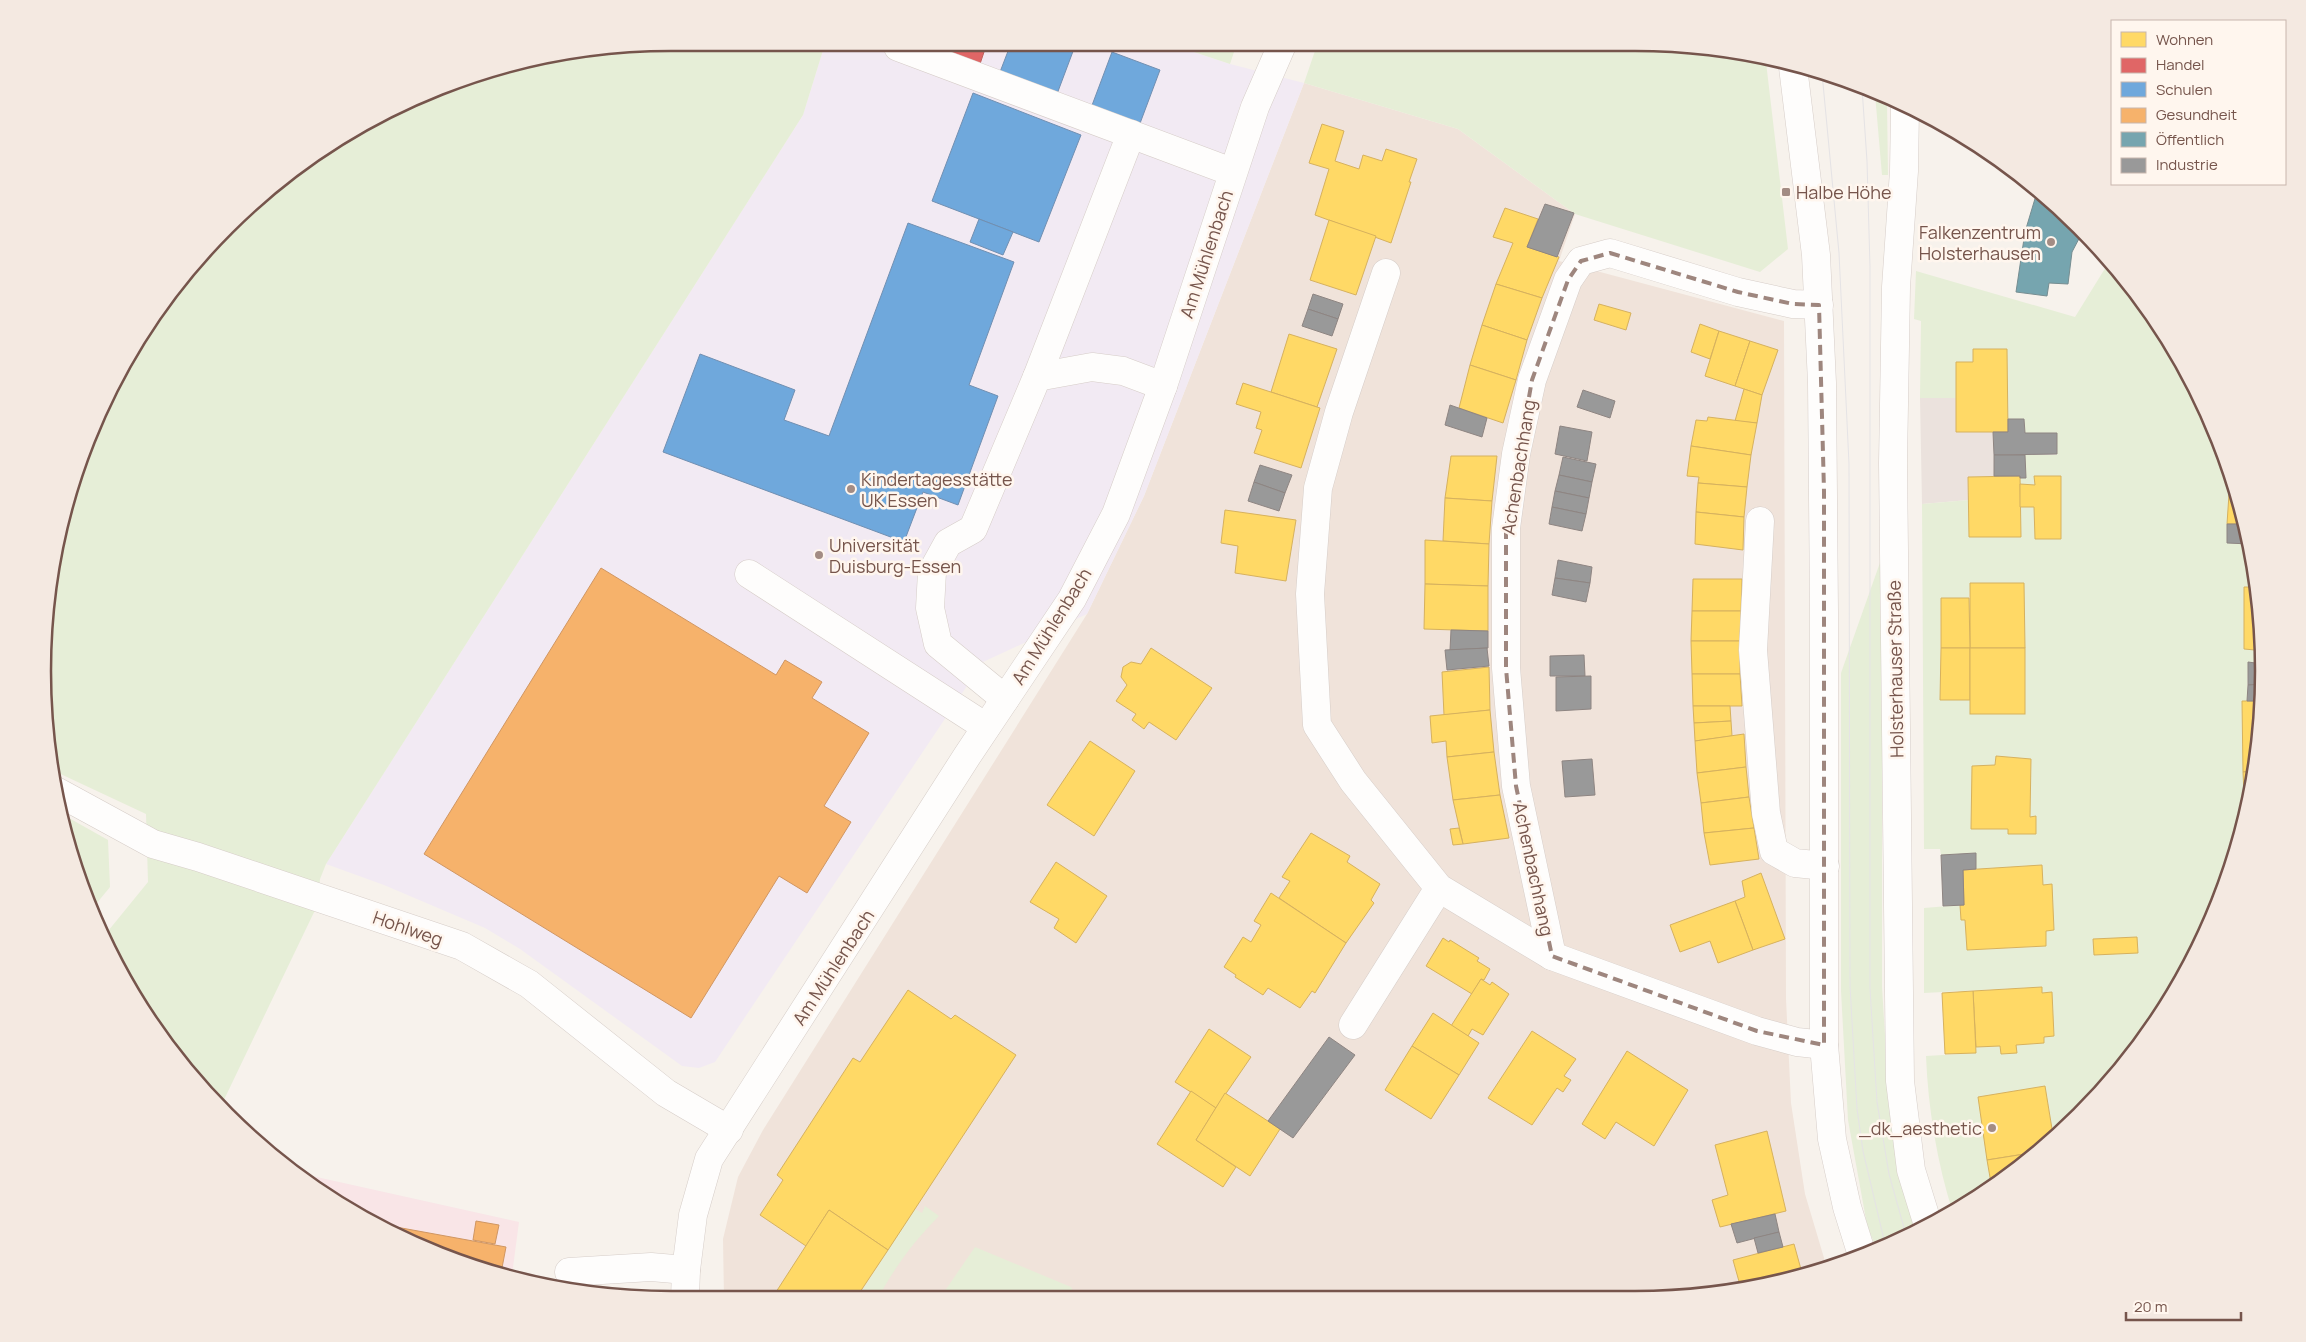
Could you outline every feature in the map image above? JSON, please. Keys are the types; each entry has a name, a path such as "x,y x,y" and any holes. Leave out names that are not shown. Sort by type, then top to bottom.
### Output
{"street":[{"path":"909,51 1232,172"},
{"name":"Am Mühlenbach","path":"685,1291 693,1215 709,1159 1004,699 1072,599 1116,514 1163,386 1255,106 1279,51"},
{"path":"1795,72 1814,240 1819,304 1824,492 1824,1045 1832,1139 1846,1207 1860,1248"},
{"name":"Holsterhauser Straße","path":"1905,113 1904,171 1896,287 1893,463 1900,1081 1911,1170 1926,1218"},
{"path":"1004,699 938,644 930,608 932,572 948,543 973,529 1037,378 1131,134"},
{"name":"Achenbachhang","path":"1552,956 1516,786 1506,668 1506,528 1516,454 1532,380 1568,280 1581,261 1610,253 1738,292 1793,304 1819,304"},
{"name":"Achenbachhang","path":"1386,272 1339,412 1318,488 1310,594 1317,725 1354,780 1439,888 1552,956 1757,1031 1797,1042 1824,1045"},
{"path":"1037,378 1092,367 1123,371 1163,386"},
{"path":"1760,521 1753,650 1766,813 1774,851 1795,863 1825,866"},
{"path":"749,574 986,727"},
{"name":"Hohlweg","path":"64,795 154,844 462,946 529,984 666,1093 729,1130"},
{"path":"1353,1026 1439,888"},
{"path":"569,1272 651,1267 686,1270"}],"highlighted area":[{"path":"1610,253 1738,292 1793,304 1819,305 1824,491 1824,1045 1757,1031 1552,956 1516,786 1506,668 1506,528 1532,380 1568,280 1581,261"}],"shaded area":[{"name":"Universität Duisburg-Essen","path":"823,51 1191,51 1230,64 1304,83 1144,496 1087,614 983,662 715,1062 699,1068 682,1066 520,949 485,928 384,885 326,864 803,115"},
{"path":"1304,83 1458,129 1575,214 1559,261 1784,321 1786,999 1791,1103 1805,1194 1825,1261 1756,1279 1676,1289 1635,1291 724,1291 723,1239 738,1177 763,1130 1087,614 1144,496"},
{"path":"1920,398 1956,398 1957,432 1993,432 1994,476 1968,477 1969,500 1922,504"},
{"path":"313,1176 519,1222 513,1270 434,1244 397,1227 361,1208"}],"green space":[{"path":"671,51 823,51 803,115 326,864 320,879 317,906 224,1100 179,1048 156,1015 134,981 108,931 148,882 146,814 60,774 53,712 51,671 57,590 63,550 72,511 98,434 134,361 179,294 205,262 262,205 327,156 361,134 397,115 434,98 472,84 550,63 630,53"},
{"path":"1191,51 1234,51 1230,64"},
{"path":"1315,51 1635,51 1716,57 1766,65 1788,249 1760,272 1575,214 1458,129 1304,83"},
{"path":"1875,100 1887,105 1888,175 1882,175"},
{"path":"2106,268 2127,294 2172,361 2208,434 2229,495 2227,543 2242,544 2243,550 2249,587 2244,587 2244,649 2254,650 2255,662 2248,663 2247,701 2242,702 2244,784 2234,831 2208,908 2172,981 2127,1048 2101,1080 2052,1129 2045,1086 1978,1097 1990,1178 1951,1204 1934,1135 1926,1056 1976,1053 1976,1047 2000,1046 2001,1054 2016,1053 2016,1045 2044,1043 2044,1037 2054,1036 2052,992 2042,993 2041,987 1924,993 1924,908 1960,905 1961,920 1965,920 1967,950 2046,946 2046,931 2054,930 2052,885 2043,885 2042,866 1976,869 1975,853 1941,855 1940,849 1924,849 1922,504 1969,500 1969,537 2021,537 2020,478 2026,478 2025,455 2057,455 2057,433 2025,433 2024,419 2008,419 2007,349 1973,349 1973,362 1956,398 1920,398 1921,321 1914,319 1916,271 2075,317","holes":["1970,583 2024,583 2024,714 1970,714 1970,700 1940,700 1941,599 1969,598","1996,756 2031,759 2030,817 2036,817 2036,834 2009,834 2008,829 1971,829 1972,766 1995,765","2136,937 2138,952 2093,939"]},
{"path":"1882,557 1882,987 1889,1100 1916,1223 1874,1243 1867,1225 1848,1120 1841,991 1841,673"},
{"path":"69,818 108,840 110,887 96,904 84,870"},
{"path":"925,1206 939,1216 921,1235 882,1291 862,1291 915,1209 922,1213"},
{"path":"975,1247 1071,1287 1073,1291 945,1291"}],"building: Wohnen":[{"path":"1322,124 1344,131 1335,161 1359,169 1363,155 1382,161 1386,149 1417,159 1391,243 1315,215 1329,169 1309,163"},
{"path":"1505,208 1538,219 1527,247 1559,257 1542,298 1496,284 1513,243 1493,237"},
{"path":"1329,220 1376,236 1356,295 1310,280"},
{"path":"1496,284 1542,298 1527,340 1482,325"},
{"path":"1599,304 1631,313 1626,330 1594,320"},
{"path":"1700,324 1719,331 1710,359 1691,352"},
{"path":"1482,325 1527,340 1516,380 1470,365"},
{"path":"1719,331 1750,341 1735,386 1705,376"},
{"path":"1289,334 1337,349 1317,407 1271,392"},
{"path":"1750,341 1778,350 1762,395 1735,386"},
{"path":"1973,349 2007,349 2008,432 1956,432 1956,362 1973,362"},
{"path":"1470,365 1516,380 1503,423 1459,408"},
{"path":"1243,383 1320,408 1301,468 1254,453 1262,430 1256,428 1261,412 1236,404"},
{"path":"1744,389 1762,395 1757,423 1735,421"},
{"path":"1708,417 1757,423 1751,455 1691,446 1696,420 1707,421"},
{"path":"1691,446 1751,455 1747,487 1698,483 1699,477 1687,476"},
{"path":"1451,456 1497,456 1492,501 1445,498"},
{"path":"2020,476 2021,537 1969,537 1968,477"},
{"path":"2034,476 2061,476 2061,539 2035,539 2034,507 2020,507 2020,484 2035,485"},
{"path":"1698,483 1747,487 1744,517 1696,512"},
{"path":"2229,495 2237,524 2227,524"},
{"path":"1445,498 1492,501 1489,544 1443,541"},
{"path":"1225,510 1296,520 1286,581 1235,573 1238,546 1221,543"},
{"path":"1696,512 1744,517 1743,550 1695,544"},
{"path":"1425,540 1489,544 1488,586 1425,584"},
{"path":"1693,579 1742,579 1741,611 1692,611"},
{"path":"1970,583 2024,583 2025,648 1970,648"},
{"path":"1425,584 1488,586 1488,631 1424,629"},
{"path":"2244,587 2249,587 2254,650 2244,649"},
{"path":"1941,598 1969,598 1970,648 1941,648"},
{"path":"1692,611 1741,611 1740,641 1691,641"},
{"path":"1691,641 1740,641 1740,674 1692,674"},
{"path":"1151,648 1212,688 1176,740 1149,722 1144,729 1132,720 1136,714 1116,701 1127,685 1121,677 1123,667 1131,662 1141,664"},
{"path":"1941,648 1970,648 1970,700 1940,700"},
{"path":"1970,648 2025,648 2025,714 1970,714"},
{"path":"1489,667 1490,710 1444,715 1442,672"},
{"path":"1692,674 1740,674 1742,706 1693,706"},
{"path":"2242,701 2254,701 2249,752 2246,772 2243,772"},
{"path":"1693,706 1730,706 1731,721 1694,723"},
{"path":"1490,710 1494,752 1447,757 1446,741 1432,743 1430,716"},
{"path":"1731,721 1732,736 1695,741 1694,723"},
{"path":"1744,734 1746,767 1697,773 1695,741"},
{"path":"1090,741 1135,771 1094,836 1047,805"},
{"path":"1494,752 1500,795 1453,800 1447,757"},
{"path":"1996,756 2031,759 2030,817 2036,816 2036,834 2008,834 2008,829 1971,829 1972,766 1995,765"},
{"path":"1746,767 1749,797 1701,803 1697,773"},
{"path":"2243,772 2246,772 2244,787"},
{"path":"1500,795 1509,838 1463,844 1453,800"},
{"path":"1749,797 1754,828 1704,833 1701,803"},
{"path":"1459,828 1463,844 1453,845 1450,829"},
{"path":"1754,828 1759,859 1710,865 1704,833"},
{"path":"1311,833 1350,856 1347,862 1380,884 1371,900 1374,903 1346,943 1279,898 1290,881 1282,877"},
{"path":"1056,862 1107,896 1076,943 1054,928 1059,919 1030,902"},
{"path":"2042,865 2043,885 2052,884 2054,930 2046,931 2046,946 1967,950 1965,920 1961,920 1960,905 1964,905 1963,870"},
{"path":"1761,873 1785,939 1753,950 1735,901 1745,897 1742,881"},
{"path":"1271,893 1346,943 1315,993 1312,991 1300,1008 1268,988 1263,995 1235,977 1236,975 1224,967 1243,937 1251,942 1261,925 1254,921"},
{"path":"1735,901 1753,950 1718,963 1710,941 1680,952 1670,925"},
{"path":"2137,937 2138,953 2094,955 2093,939"},
{"path":"1443,938 1449,942 1450,940 1479,958 1477,961 1490,969 1484,980 1481,979 1472,994 1426,966"},
{"path":"1481,979 1490,985 1492,982 1509,994 1483,1035 1472,1029 1468,1036 1451,1026"},
{"path":"2042,987 2042,993 2052,992 2054,1036 2044,1037 2044,1043 2016,1045 2017,1053 2001,1054 2000,1046 1976,1047 1973,991"},
{"path":"908,990 951,1019 955,1015 1016,1055 888,1250 829,1210 806,1246 760,1215 783,1180 777,1175 853,1058 860,1062"},
{"path":"1973,991 1976,1053 1945,1054 1942,993"},
{"path":"1433,1013 1479,1043 1459,1075 1412,1046"},
{"path":"1209,1029 1251,1057 1216,1108 1175,1082"},
{"path":"1532,1031 1576,1059 1564,1076 1571,1080 1563,1092 1557,1088 1532,1125 1488,1098"},
{"path":"1412,1046 1459,1075 1431,1119 1385,1090"},
{"path":"1627,1051 1688,1090 1654,1146 1616,1122 1605,1139 1582,1124"},
{"path":"2045,1086 2052,1129 2023,1154 1987,1160 1978,1097"},
{"path":"1191,1091 1216,1108 1196,1140 1236,1167 1223,1187 1157,1144"},
{"path":"1225,1093 1280,1129 1250,1176 1196,1140"},
{"path":"1767,1131 1786,1211 1720,1227 1712,1200 1728,1195 1715,1145"},
{"path":"2023,1154 1990,1178 1987,1160"},
{"path":"829,1210 888,1250 861,1291 777,1291"},
{"path":"1794,1244 1801,1268 1739,1282 1733,1260"}],"building: Handel":[{"path":"946,51 984,51 980,64"}],"building: Schulen":[{"path":"1008,51 1073,51 1057,94 1000,72"},
{"path":"1112,52 1160,70 1139,126 1091,108"},
{"path":"973,93 1081,135 1039,242 932,201"},
{"path":"979,219 1013,232 1003,255 970,242"},
{"name":"Kindertagesstätte UK Essen","path":"908,223 1014,262 969,385 998,396 958,505 923,492 904,542 663,452 700,354 795,390 784,420 829,436"}],"building: Gesundheit":[{"path":"601,568 776,675 785,660 822,682 812,698 869,733 824,806 851,822 807,893 779,876 691,1018 424,854"},
{"path":"476,1221 499,1225 495,1244 473,1240"},
{"path":"398,1227 506,1247 502,1267 434,1244"}],"building: Öffentlich":[{"name":"Falkenzentrum Holsterhausen","path":"2035,198 2079,239 2072,252 2068,284 2049,283 2047,296 2016,292 2025,232"}],"building: Industrie":[{"path":"1545,204 1574,213 1557,257 1527,247"},
{"path":"1313,294 1343,304 1338,319 1308,309"},
{"path":"1308,309 1338,319 1332,336 1302,326"},
{"path":"1583,390 1615,401 1610,418 1577,407"},
{"path":"1450,405 1487,418 1482,437 1445,425"},
{"path":"2008,419 2024,419 2025,433 2057,433 2057,454 1994,455 1993,432 2008,432"},
{"path":"1560,426 1592,432 1587,461 1555,454"},
{"path":"1994,455 2025,455 2026,478 2020,478 2020,476 1994,476"},
{"path":"1563,457 1596,464 1592,482 1559,475"},
{"path":"1260,465 1292,475 1285,493 1254,482"},
{"path":"1559,475 1592,482 1589,498 1555,491"},
{"path":"1254,482 1285,493 1279,511 1248,501"},
{"path":"1555,491 1589,498 1586,514 1552,507"},
{"path":"1552,507 1586,514 1582,531 1549,524"},
{"path":"2227,524 2237,524 2242,544 2227,543"},
{"path":"1558,560 1592,567 1590,583 1555,578"},
{"path":"1555,578 1590,583 1586,602 1552,595"},
{"path":"1451,630 1488,631 1488,648 1450,650"},
{"path":"1487,648 1489,666 1447,670 1445,650"},
{"path":"1584,655 1585,676 1550,676 1550,656"},
{"path":"2248,662 2255,663 2254,685 2248,685"},
{"path":"1591,676 1591,709 1556,711 1556,677"},
{"path":"2248,685 2254,685 2254,701 2247,701"},
{"path":"1592,759 1595,795 1565,797 1562,761"},
{"path":"1976,853 1976,869 1963,870 1964,905 1943,906 1941,855"},
{"path":"1329,1037 1355,1055 1293,1138 1268,1121"},
{"path":"1775,1214 1779,1232 1737,1243 1731,1224"},
{"path":"1779,1232 1783,1247 1758,1253 1754,1238"}],"tram line":[{"path":"1823,81 1839,253 1849,464 1850,986 1857,1109 1863,1151 1884,1239"},
{"path":"1862,94 1867,161 1870,267 1870,989 1877,1102 1889,1174 1904,1229"}],"place":[{"name":"Halbe Höhe","path":"1786,192"},
{"name":"Falkenzentrum Holsterhausen","path":"2051,242"},
{"name":"Kindertagesstätte UK Essen","path":"851,489"},
{"name":"Universität Duisburg-Essen","path":"819,555"},
{"name":"_dk_aesthetic","path":"1992,1128"}]}
